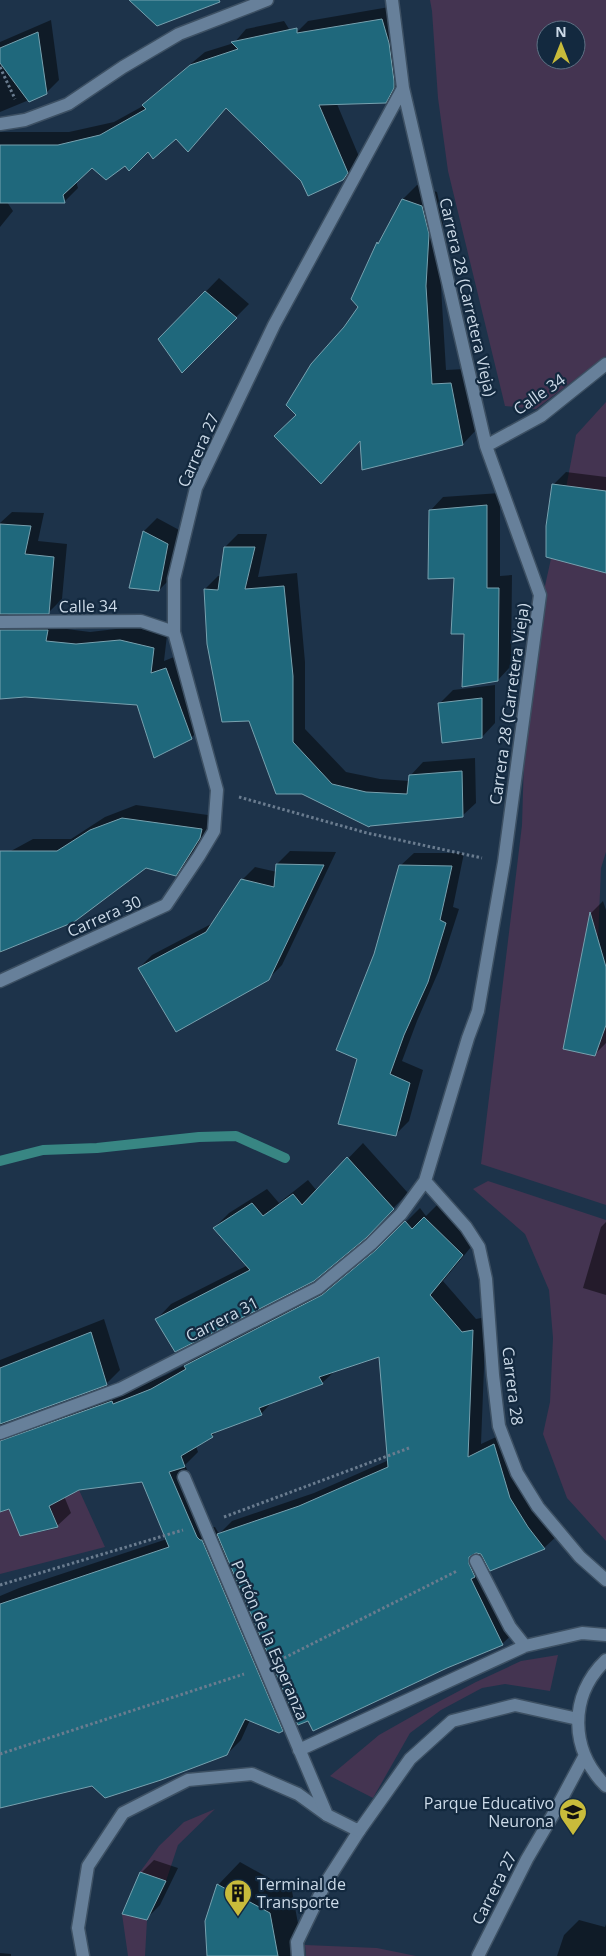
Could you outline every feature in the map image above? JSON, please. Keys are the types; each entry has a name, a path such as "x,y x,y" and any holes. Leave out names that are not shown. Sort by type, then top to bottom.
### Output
{"street":[{"path":"0,124 25,120 68,104 123,67 178,34 267,0"},
{"name":"Carrera 28 (Carretera Vieja)","path":"392,0 403,88 486,446 540,596 504,862 478,1011 468,1038 425,1181"},
{"name":"Carrera 27","path":"200,856 214,830 217,790 174,632 174,579 196,488 274,325 403,88"},
{"name":"Calle 34","path":"486,446 541,416 606,364"},
{"name":"Calle 34","path":"0,622 141,621 174,632"},
{"name":"Carrera 30","path":"0,981 166,905 200,856"},
{"name":"Carrera 31","path":"0,1434 120,1389 318,1288 377,1238 401,1214 425,1181"},
{"name":"Carrera 28","path":"425,1181 466,1227 479,1247 486,1279 499,1426 517,1473 538,1507 580,1557 606,1580"},
{"name":"Portón de la Esperanza","path":"184,1477 327,1815"},
{"path":"476,1562 510,1627 525,1646"},
{"path":"299,1750 525,1646 582,1633 606,1635"},
{"path":"606,1660 594,1674 586,1688 578,1718 579,1738 584,1757 596,1776 606,1786"},
{"path":"298,1956 297,1942 325,1884 359,1831 410,1759 452,1721 515,1705 578,1718"},
{"name":"Carrera 27","path":"478,1956 527,1859 584,1757"},
{"path":"83,1956 78,1928 88,1866 123,1813 188,1780 252,1774 298,1794 327,1815 359,1831"}],"path":[{"path":"0,67 25,120"},
{"path":"217,790 367,833 504,862"},
{"path":"0,1585 204,1524 409,1448"}],"shaded area":[{"path":"430,0 606,0 606,356 536,409 505,406 448,171 438,98"},
{"path":"606,402 606,852 601,868 598,941 606,979 606,1205 481,1164 522,825 525,725 543,595 576,435"},
{"path":"488,1181 606,1220 606,1541 567,1498 543,1434 550,1402 553,1338 549,1290 525,1234 473,1189"},
{"path":"79,1490 105,1547 0,1574 0,1512 9,1509 21,1536 58,1528 50,1505"},
{"path":"558,1655 550,1691 505,1684 482,1688 441,1710 410,1733 373,1798 330,1776 379,1735 425,1709 521,1661"},
{"path":"215,1809 178,1845 166,1881 140,1872 159,1846 184,1822"},
{"path":"122,1914 147,1920 145,1956 128,1956"},
{"path":"305,1945 377,1948 416,1956 306,1956"}],"building":[{"path":"129,0 219,0 220,2 157,26"},
{"path":"382,19 389,43 394,81 394,88 386,103 319,105 348,173 343,180 308,196 301,181 226,108 188,152 176,139 153,159 148,152 129,171 125,166 106,180 92,168 63,195 65,203 0,203 0,145 58,145 100,135 146,109 142,105 190,65 238,49 231,42 297,28 297,33"},
{"path":"38,32 47,94 29,102 0,63 0,48"},
{"path":"402,199 422,206 429,234 426,286 432,384 451,383 463,445 362,470 360,441 321,484 274,436 296,415 286,405 311,364 344,327 358,307 351,299 377,242 378,244"},
{"path":"205,291 237,318 182,373 158,339"},
{"path":"552,484 606,491 606,573 546,557 546,526"},
{"path":"487,505 487,588 499,588 498,681 462,687 464,634 451,634 454,578 428,579 429,510"},
{"path":"0,524 31,526 25,554 54,557 49,614 0,614"},
{"path":"143,531 168,544 159,591 129,588"},
{"path":"224,547 255,547 245,589 284,586 293,676 293,742 332,784 366,792 407,794 409,775 462,771 463,817 369,827 302,794 276,794 249,721 222,722 207,644 204,589 218,590"},
{"path":"0,630 48,630 46,641 76,644 120,640 154,648 151,673 166,668 192,739 154,758 137,705 25,697 0,699"},
{"path":"482,698 482,738 442,743 438,703"},
{"path":"122,818 202,829 200,838 176,876 146,868 74,922 0,952 0,851 57,851 90,830"},
{"path":"276,864 324,865 269,980 176,1032 138,968 206,932 241,879 274,887"},
{"path":"399,865 452,866 440,920 446,923 428,982 404,1035 390,1074 410,1083 396,1136 338,1124 357,1059 336,1050 374,954"},
{"path":"590,912 606,967 606,1025 595,1056 563,1049"},
{"path":"347,1157 394,1209 366,1238 314,1281 175,1352 155,1319 250,1270 213,1228 252,1203 263,1216 293,1194 302,1205"},
{"path":"424,1217 463,1255 430,1295 462,1332 473,1330 468,1457 494,1444 510,1498 528,1527 545,1549 490,1571 481,1554 476,1553 469,1557 469,1564 475,1577 471,1579 503,1645 447,1668 313,1731 308,1721 298,1725 217,1534 299,1506 388,1467 379,1357 319,1377 323,1384 259,1408 262,1415 211,1434 213,1437 181,1456 185,1467 169,1472 197,1537 202,1540 283,1731 279,1733 245,1719 227,1755 161,1780 105,1798 92,1786 0,1808 0,1604 169,1547 142,1482 79,1490 49,1506 58,1527 20,1536 9,1509 0,1512 0,1441 112,1401 113,1404 151,1389 186,1369 184,1366 322,1295 376,1250 405,1221 412,1229"},
{"path":"91,1332 107,1385 0,1424 0,1368"},
{"path":"140,1872 166,1881 147,1920 122,1914"},
{"name":"Terminal de Transporte","path":"217,1884 270,1913 278,1956 207,1956 205,1921"}],"waterway":[{"path":"0,1161 43,1150 97,1148 199,1137 236,1136 285,1158"}],"place":[{"name":"Parque Educativo Neurona","path":"573,1836"},
{"name":"Terminal de Transporte","path":"238,1917"}]}
